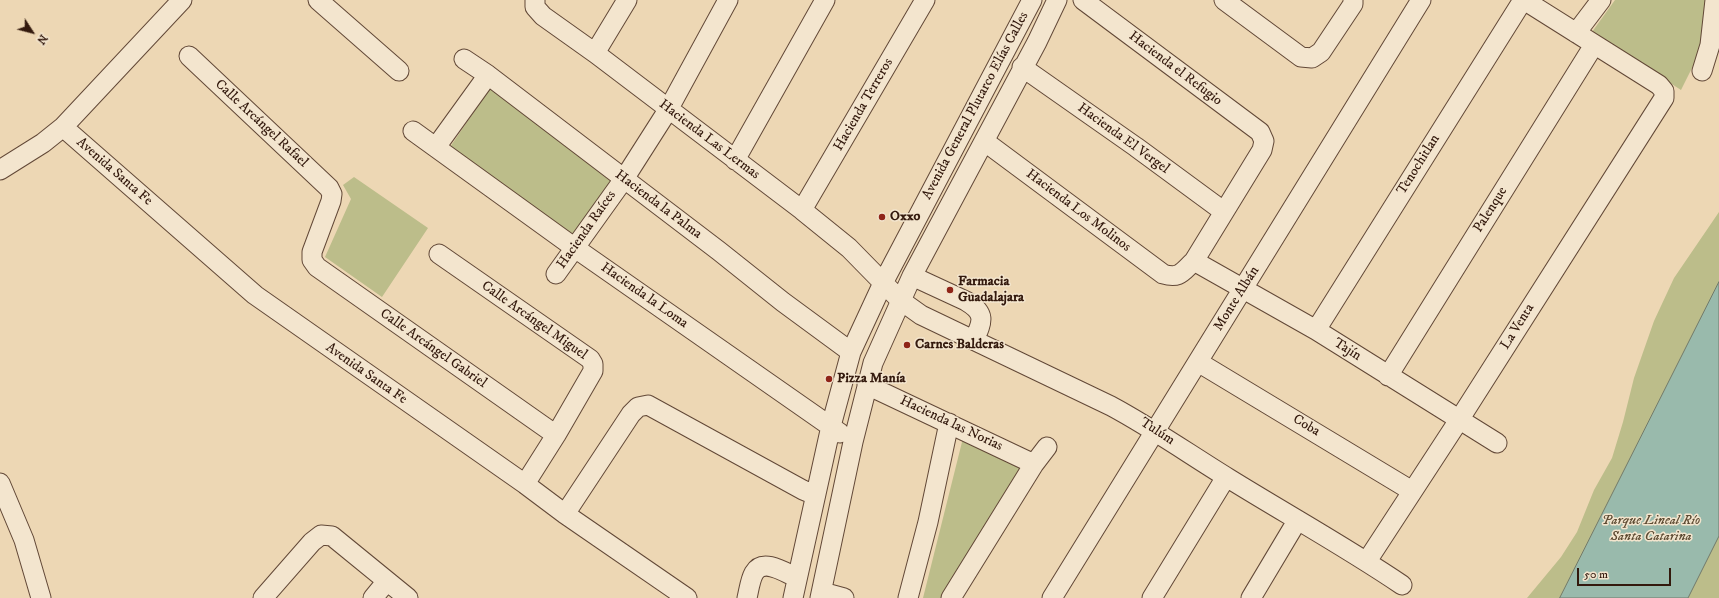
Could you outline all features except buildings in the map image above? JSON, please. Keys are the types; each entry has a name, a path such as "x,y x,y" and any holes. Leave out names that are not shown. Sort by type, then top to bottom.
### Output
{"street":[{"path":"0,170 43,143 63,127 182,0"},
{"path":"318,0 399,71"},
{"name":"Hacienda Las Lermas","path":"535,0 535,7 543,16 595,53 668,110 802,210 849,248 900,300"},
{"path":"595,53 627,0"},
{"name":"Hacienda Raíces","path":"556,274 624,179 668,110 728,0"},
{"path":"735,160 825,0"},
{"name":"Hacienda Terreros","path":"802,210 925,0"},
{"name":"Avenida General Plutarco Elías Calles","path":"793,598 831,426 851,352 883,283 1032,0"},
{"name":"Avenida General Plutarco Elías Calles","path":"821,595 853,442 873,363 912,276 1037,42 1057,0"},
{"name":"Hacienda el Refugio","path":"1083,0 1260,132 1264,141 1262,150 1224,211"},
{"path":"1224,0 1301,56 1312,58 1321,52 1353,4 1353,0"},
{"name":"Monte Albán","path":"1052,598 1421,0"},
{"path":"1524,0 1594,45"},
{"name":"Tenochitlan","path":"1316,330 1524,0"},
{"path":"1576,33 1601,0"},
{"path":"1702,71 1710,45 1715,0"},
{"path":"1016,31 1037,42"},
{"name":"La Venta","path":"1367,562 1664,98 1664,91 1659,85 1594,45"},
{"name":"Palenque","path":"1388,376 1594,45"},
{"name":"Calle Arcángel Rafael","path":"189,56 329,188 332,194 331,201 312,252 312,260"},
{"name":"Hacienda la Palma","path":"464,58 719,251 783,302 851,352"},
{"name":"Hacienda El Vergel","path":"1022,68 1136,147 1224,211"},
{"path":"436,147 488,75"},
{"name":"Avenida Santa Fe","path":"63,127 255,295 565,514 688,598"},
{"name":"Hacienda la Loma","path":"413,131 576,248 853,442"},
{"name":"Hacienda Los Molinos","path":"984,141 1163,274 1172,277 1180,274 1194,261"},
{"path":"1194,261 1224,211"},
{"name":"Calle Arcángel Miguel","path":"439,254 590,359 593,364 592,371 520,481"},
{"name":"Calle Arcángel Gabriel","path":"312,260 317,267 551,432"},
{"name":"Tajín","path":"1194,261 1316,330 1497,443"},
{"path":"912,276 966,301 980,312 982,318 974,340"},
{"name":"Tulúm","path":"900,300 921,315 1111,406 1155,431 1226,477 1367,562 1402,585"},
{"name":"Coba","path":"1198,362 1412,491"},
{"name":"Hacienda las Norias","path":"867,386 1034,464"},
{"path":"565,514 631,414 638,407 648,405 803,490 816,495"},
{"path":"908,598 928,522 949,423"},
{"path":"951,598 1046,447"},
{"path":"1152,598 1226,477"},
{"path":"0,483 24,540 41,598"},
{"path":"1251,598 1297,521"},
{"path":"264,598 312,542 321,536 332,536 408,598"},
{"path":"747,598 754,573 758,568 765,566 773,567 797,578"},
{"path":"373,598 387,581"},
{"path":"821,595 844,598"}],"green space":[{"path":"1615,0 1709,0 1704,44 1681,90 1592,32"},
{"path":"490,88 611,180 573,236 448,150"},
{"path":"354,177 428,228 382,297 325,257 351,199 343,185"},
{"name":"Parque Lineal Río Santa Catarina","path":"1719,212 1719,598 1527,598 1561,557 1577,532 1594,490 1612,458 1634,378 1654,321 1674,278"},
{"path":"963,438 1025,469 946,598 923,598"}],"shaded area":[{"name":"Parque Lineal Río Santa Catarina","path":"1719,282 1719,536 1688,598 1560,598"}],"place":[{"name":"Oxxo","path":"882,217"},
{"name":"Farmacia Guadalajara","path":"950,290"},
{"name":"Carnes Balderas","path":"907,345"},
{"name":"Pizza Manía","path":"829,379"}]}
